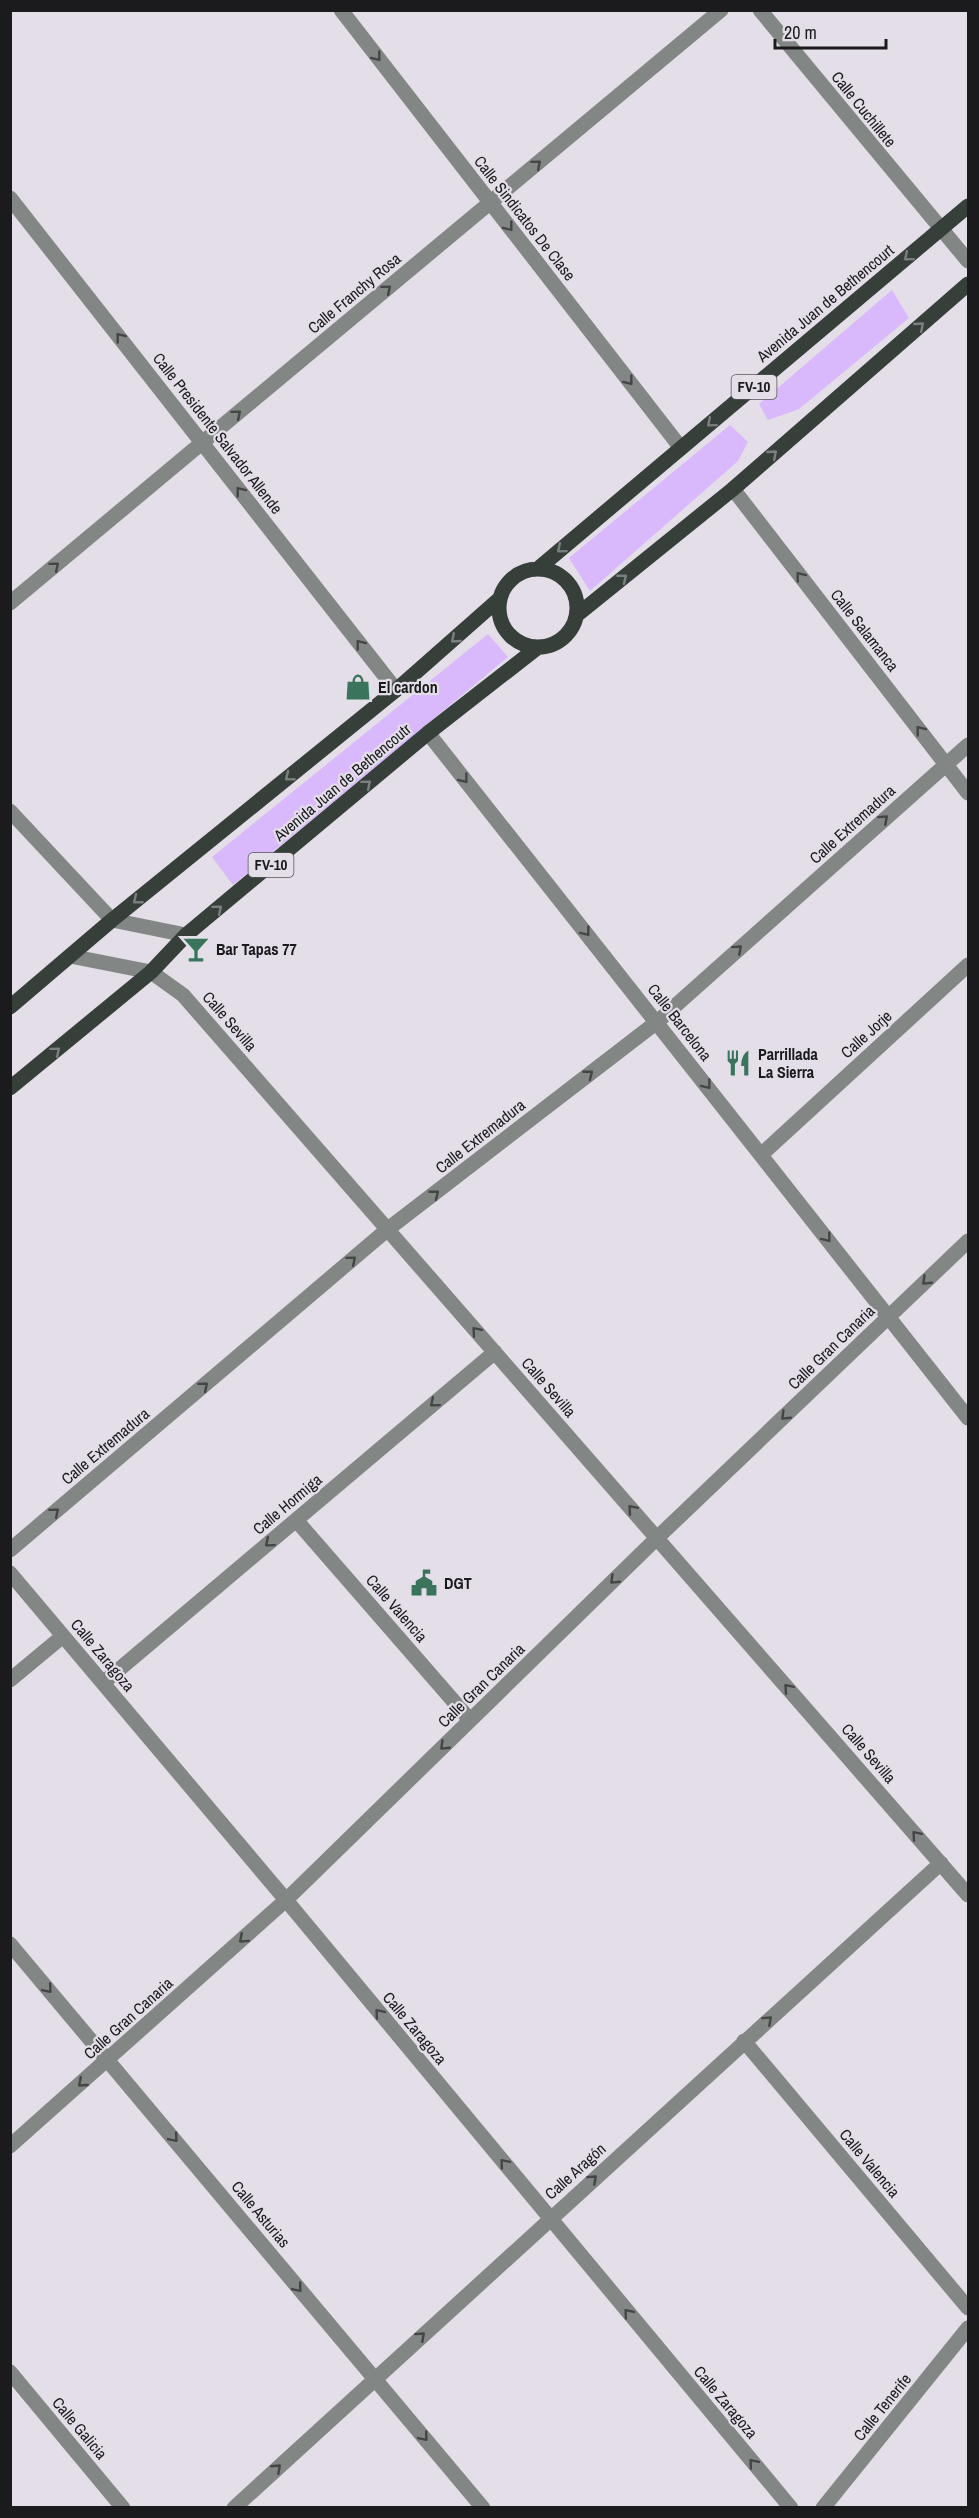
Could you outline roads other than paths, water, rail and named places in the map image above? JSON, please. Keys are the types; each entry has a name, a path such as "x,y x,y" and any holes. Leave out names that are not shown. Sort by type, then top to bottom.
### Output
{"main road":[{"name":"Avenida Juan de Bethencourt","path":"540,567 969,206"},
{"name":"FV-10","path":"537,648 555,644 570,632 577,615 733,489 969,284"},
{"name":"FV-10","path":"10,1007 396,690 498,600 506,583 521,571 540,567"},
{"path":"540,567 556,572 569,583 577,597 577,615"},
{"path":"498,600 499,618 507,633 520,644 537,648"},
{"name":"Avenida Juan de Bethencoutr","path":"10,1088 151,972 186,935 428,733 537,648"}],"street":[{"name":"Calle Sindicatos De Clase","path":"341,10 681,448"},
{"name":"Calle Franchy Rosa","path":"10,603 721,10"},
{"name":"Calle Cuchillete","path":"760,10 940,230 969,261"},
{"name":"Calle Presidente Salvador Allende","path":"10,198 396,690"},
{"name":"Calle Salamanca","path":"733,489 969,793"},
{"name":"Calle Barcelona","path":"428,733 969,1418"},
{"name":"Calle Extremadura","path":"10,1550 388,1229 657,1022 969,745"},
{"path":"10,811 112,921 186,935"},
{"name":"Calle Sevilla","path":"70,956 151,972 183,995 969,1895"},
{"name":"Calle Jorje","path":"762,1154 969,965"},
{"name":"Calle Gran Canaria","path":"10,2146 286,1900 657,1538 969,1241"},
{"name":"Calle Hormiga","path":"103,1683 495,1352"},
{"name":"Calle Valencia","path":"296,1520 470,1720"},
{"name":"Calle Zaragoza","path":"10,1573 286,1900 791,2508"},
{"path":"10,1680 63,1636"},
{"name":"Calle Aragón","path":"234,2508 940,1863"},
{"name":"Calle Asturias","path":"10,1944 483,2508"},
{"name":"Calle Valencia","path":"744,2041 969,2308"},
{"name":"Calle Tenerife","path":"823,2508 969,2328"},
{"name":"Calle Galicia","path":"10,2372 123,2508"}],"place":[{"name":"El cardon","path":"358,687"},
{"name":"Bar Tapas 77","path":"196,949"},
{"name":"Parrillada La Sierra","path":"738,1063"},
{"name":"DGT","path":"424,1583"}]}
